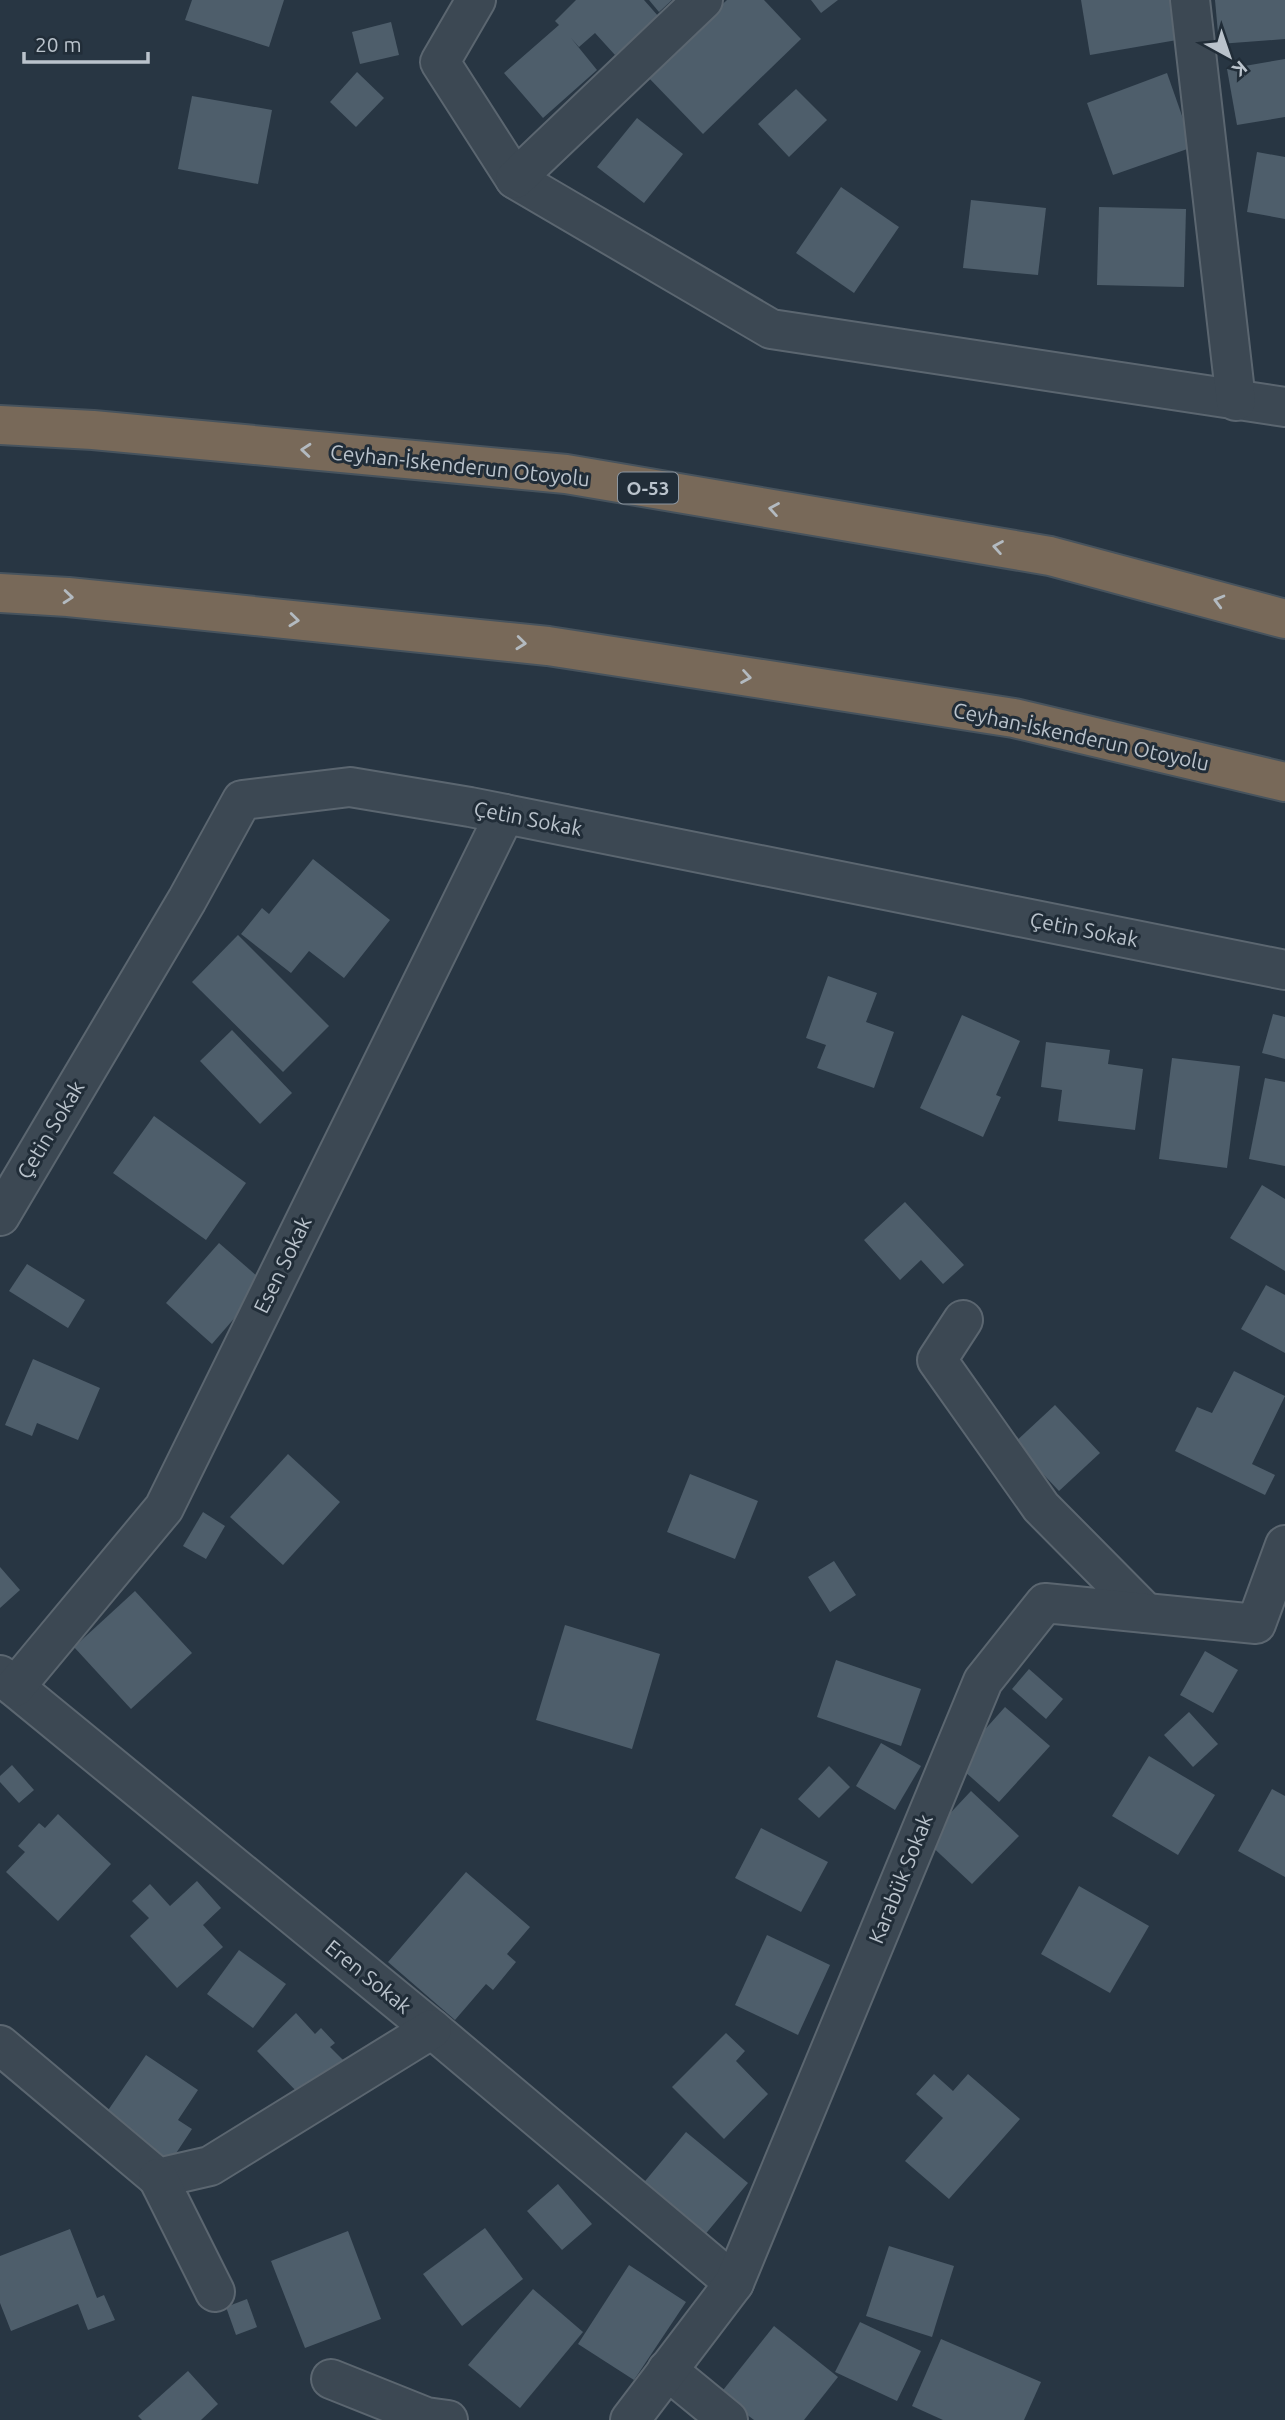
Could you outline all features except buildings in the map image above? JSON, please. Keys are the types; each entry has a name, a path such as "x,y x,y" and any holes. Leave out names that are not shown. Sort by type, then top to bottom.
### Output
{"highway":[{"name":"Ceyhan-İskenderun Otoyolu","path":"0,425 93,430 566,474 1050,556 1285,619"},
{"name":"Ceyhan-İskenderun Otoyolu","path":"0,593 68,597 548,646 1014,718 1285,782"}],"street":[{"path":"476,0 440,62 515,179 771,329 1285,407"},
{"path":"515,179 703,0"},
{"path":"1189,0 1236,401"},
{"name":"Çetin Sokak","path":"0,1216 187,900 242,800 350,787 505,814 1285,971"},
{"name":"Esen Sokak","path":"8,1681 164,1508 505,814"},
{"path":"963,1320 937,1360 1041,1507 1146,1613"},
{"name":"Karabük Sokak","path":"630,2420 734,2283 983,1681 1045,1603 1256,1623 1285,1545"},
{"name":"Eren Sokak","path":"8,1681 432,2029 734,2283"},
{"path":"158,2178 210,2166 432,2029"},
{"path":"0,2046 158,2178 215,2292"},
{"path":"667,2370 728,2420"},
{"path":"331,2379 426,2417 448,2420"}]}
